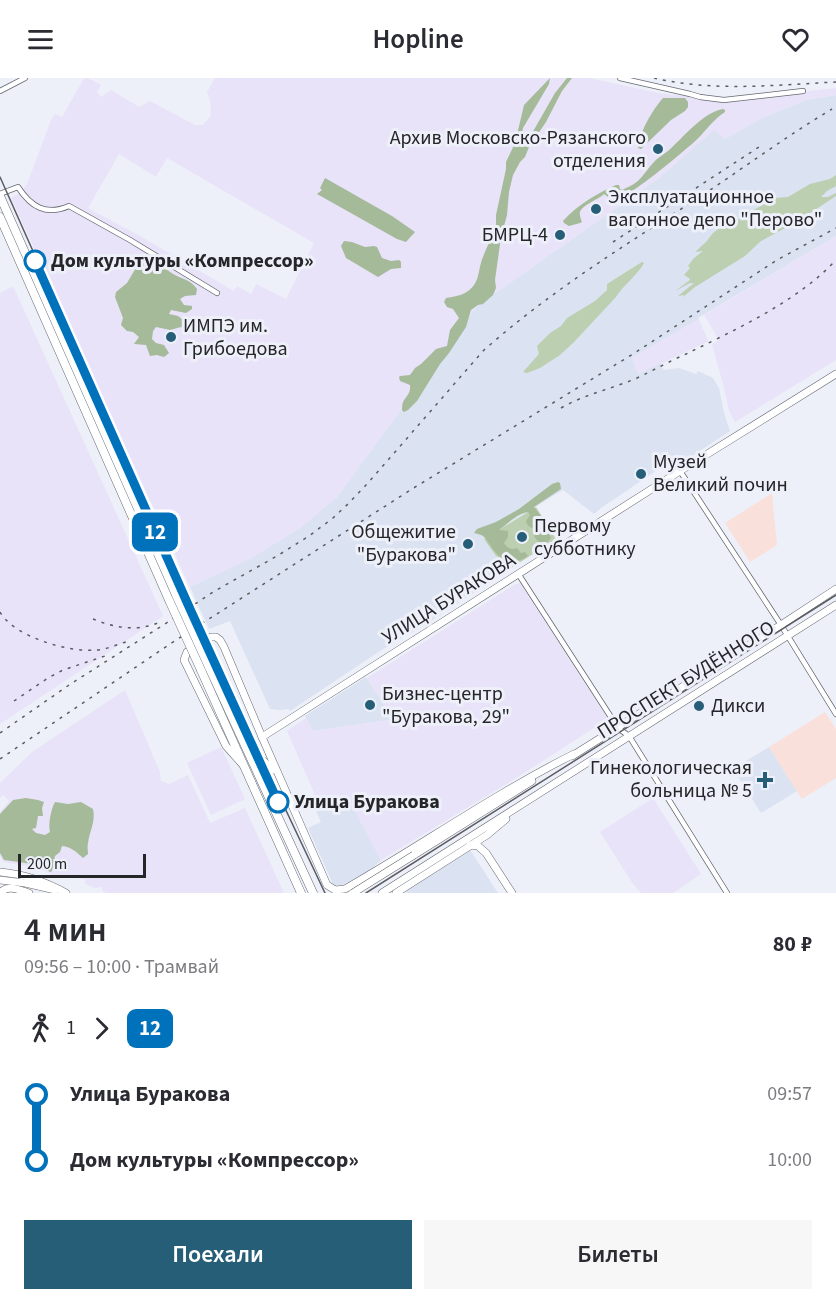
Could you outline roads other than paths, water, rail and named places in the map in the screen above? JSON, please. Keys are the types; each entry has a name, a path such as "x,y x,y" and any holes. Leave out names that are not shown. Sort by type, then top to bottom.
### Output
{"main road":[{"path":"0,195 173,598"},
{"path":"0,217 173,598 243,765 301,893"},
{"name":"УЛИЦА БУРАКОВА","path":"262,737 836,374"},
{"name":"ПРОСПЕКТ БУДЁННОГО","path":"353,893 836,589"},
{"name":"ПРОСПЕКТ БУДЁННОГО","path":"382,893 495,825 524,803 836,605"},
{"path":"243,765 231,753 217,729 184,660 187,652 211,637 220,640 327,885"},
{"path":"204,668 241,736 313,893"},
{"path":"241,736 249,748 270,766 280,779"},
{"name":"ПРОСПЕКТ БУДЁННОГО","path":"327,885 339,891 500,794 574,754"},
{"name":"ПРОСПЕКТ БУДЁННОГО","path":"396,893 487,835 495,825"},
{"path":"487,835 485,845 491,860"},
{"path":"470,845 481,848 512,893"},
{"path":"0,872 50,884 65,893"},
{"path":"361,893 360,886 365,877"},
{"path":"0,880 65,893"},
{"path":"0,893 4,889 12,888 29,893"}],"street":[{"path":"0,91 25,78"},
{"path":"620,78 700,97 724,100 803,92"},
{"path":"0,195 18,187 30,202 42,210 62,210 69,206 217,292"},
{"path":"0,232 9,237"},
{"path":"680,471 836,714"},
{"path":"519,574 618,728 629,736 727,893"},
{"path":"327,885 331,893"}],"tram line":[{"path":"0,177 215,660 325,893"},
{"name":"12","path":"35,261 278,802"},
{"path":"366,893 836,595"}],"railway":[{"path":"654,78 722,86 836,82"},
{"path":"0,733 69,685 213,592 309,536 348,504 483,351 508,330 586,271 832,109"},
{"path":"613,242 759,147"},
{"path":"0,759 173,642 412,489 633,354 777,260 836,228"},
{"path":"561,408 637,378 746,324 804,288 836,260"},
{"path":"0,612 17,629 58,646 97,650 129,641"},
{"path":"93,619 126,628 143,627 160,622"},
{"path":"14,701 63,670 105,656"}],"place":[{"name":"Архив Московско-Рязанского отделения","path":"658,149"},
{"name":"Эксплуатационное вагонное депо \"Перово\"","path":"596,209"},
{"name":"БМРЦ-4","path":"560,235"},
{"name":"Дом культуры «Компрессор»","path":"35,261"},
{"name":"ИМПЭ им. Грибоедова","path":"171,337"},
{"name":"Музей Великий почин","path":"641,474"},
{"name":"Первому субботнику","path":"522,537"},
{"name":"Общежитие \"Буракова\"","path":"468,544"},
{"name":"Бизнес-центр \"Буракова, 29\"","path":"370,705"},
{"name":"Дикси","path":"699,706"},
{"name":"Гинекологическая больница № 5","path":"765,780"},
{"name":"Улица Буракова","path":"278,802"}]}
